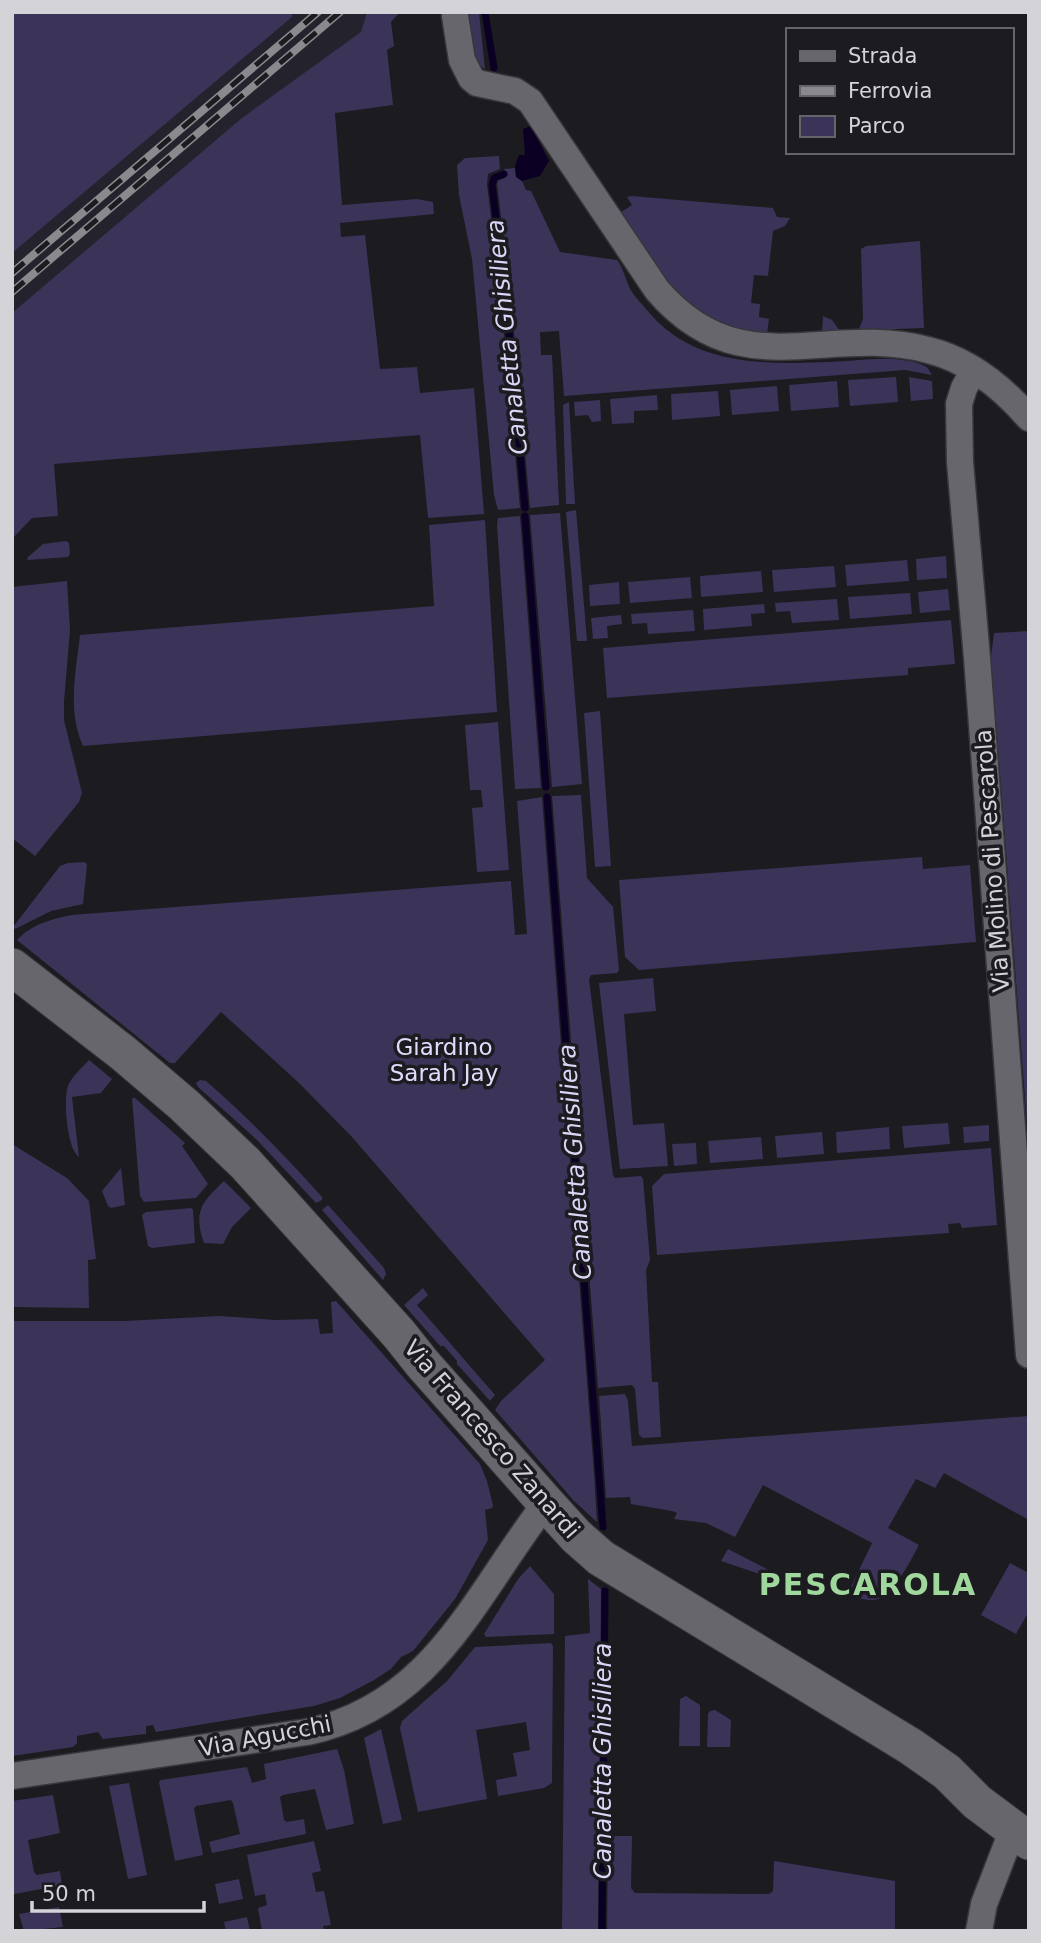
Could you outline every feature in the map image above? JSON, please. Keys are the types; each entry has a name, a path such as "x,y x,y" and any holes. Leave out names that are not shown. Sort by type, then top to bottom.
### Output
{"main road":[{"name":"Via Francesco Zanardi","path":"12,967 152,1077 244,1163 391,1324 422,1363 576,1536 620,1571 910,1746 947,1772 977,1802 1021,1835"}],"street":[{"path":"455,16 462,60 471,78 477,83 515,91 530,101 657,290 670,306 695,326 724,339 756,347 875,344 912,346 944,355 974,370 994,383 1029,418"},
{"name":"Via Molino di Pescarola","path":"974,370 959,404 960,462 1029,1355"},
{"name":"Via Agucchi","path":"12,1776 300,1733 334,1725 383,1702 419,1674 451,1640 545,1503"},
{"path":"979,1931 984,1904 1021,1835"}],"shaded area":[{"path":"12,12 400,12 12,387"},
{"path":"531,126 549,161 540,176 522,181 516,177 515,166 519,155 525,155 523,129"}],"green space":[{"path":"12,12 290,12 293,16 12,253"},
{"path":"367,12 400,12 391,22 394,46 387,50 393,105 335,113 342,205 417,199 433,202 434,214 340,223 341,237 365,235 380,369 417,367 420,393 474,388 484,514 428,518 420,435 54,464 58,516 32,518 12,539 12,313 242,118 361,32"},
{"path":"468,12 479,12 485,69 473,51"},
{"path":"499,156 500,169 488,174 487,184 501,300 520,508 498,510 494,495 472,259 459,195 457,165 465,158"},
{"path":"515,168 516,177 522,181 526,190 531,191 560,252 617,260 629,287 639,301 667,330 689,344 713,354 766,362 898,359 927,367 932,375 905,370 564,396 559,331 540,332 541,355 552,355 559,505 530,508 511,299 497,184 498,180 505,178 504,169"},
{"path":"627,197 773,208 777,217 790,218 785,226 773,231 768,276 754,275 751,303 760,304 759,317 769,319 767,334 820,333 780,337 730,329 683,303 618,214 632,205"},
{"path":"920,241 924,328 859,329 863,319 861,249 866,246"},
{"path":"823,316 832,320 840,331 822,333"},
{"path":"896,377 898,402 850,406 848,380"},
{"path":"909,377 932,381 933,399 911,401"},
{"path":"837,381 839,407 791,411 789,385"},
{"path":"777,386 779,411 732,415 730,390"},
{"path":"718,391 720,416 672,420 671,394"},
{"path":"657,395 658,410 634,411 634,423 612,424 610,399"},
{"path":"600,400 601,421 592,422 588,415 575,416 574,402"},
{"path":"569,402 575,504 566,504 563,405"},
{"path":"576,510 587,641 577,641 566,512"},
{"path":"560,513 582,784 552,787 530,515"},
{"path":"520,516 541,788 515,789 497,525 498,518"},
{"path":"485,520 497,712 83,746 74,705 80,635 434,606 429,525"},
{"path":"66,541 69,543 68,557 27,558 43,544"},
{"path":"946,556 947,578 917,580 916,559"},
{"path":"907,560 909,581 847,586 845,565"},
{"path":"834,566 836,587 774,592 772,570"},
{"path":"761,571 763,592 701,597 700,576"},
{"path":"690,577 692,598 630,603 628,582"},
{"path":"67,581 70,630 64,720 82,793 79,802 35,856 12,838 12,587"},
{"path":"619,582 620,604 590,606 589,585"},
{"path":"948,589 950,610 920,613 918,592"},
{"path":"910,593 912,614 850,619 848,597"},
{"path":"837,599 839,620 792,623 790,611 776,612 775,603"},
{"path":"764,604 765,613 751,614 752,626 704,630 703,609"},
{"path":"693,610 695,631 648,634 647,623 632,624 631,614"},
{"path":"621,615 622,624 607,626 608,638 593,639 591,618"},
{"path":"951,620 955,664 908,668 908,675 607,698 603,648"},
{"path":"1029,631 1029,1149 991,657 994,633"},
{"path":"600,711 611,866 595,867 584,713"},
{"path":"498,722 509,870 477,872 472,808 483,807 481,790 470,790 465,725"},
{"path":"581,795 587,878 613,907 619,970 617,973 591,975 589,979 613,1175 615,1178 641,1176 643,1179 650,1260 646,1270 652,1382 658,1382 661,1437 643,1438 639,1435 635,1389 632,1385 598,1388 552,796"},
{"name":"Giardino Sarah Jay","path":"542,797 597,1522 574,1501 495,1410 501,1401 545,1360 352,1137 299,1083 221,1012 175,1063 170,1063 17,940 36,926 72,915 511,881 515,935 527,934 517,801"},
{"path":"922,857 923,869 970,865 976,942 639,970 625,957 619,880"},
{"path":"85,862 87,865 83,904 51,911 15,929 13,927 60,866"},
{"path":"653,978 656,1011 624,1014 633,1125 664,1123 668,1166 620,1169 599,983"},
{"path":"89,1060 112,1079 101,1093 72,1097 79,1157 69,1135 67,1093 72,1079"},
{"path":"200,1080 206,1081 252,1123 322,1200 316,1203 257,1140 198,1087 196,1083"},
{"path":"132,1098 185,1143 182,1146 208,1184 196,1198 144,1202 140,1196"},
{"path":"948,1123 950,1144 904,1148 902,1126"},
{"path":"989,1125 989,1141 964,1143 963,1127"},
{"path":"889,1127 890,1149 837,1153 836,1132"},
{"path":"822,1132 824,1154 777,1158 775,1136"},
{"path":"761,1137 763,1159 710,1163 708,1141"},
{"path":"696,1143 697,1164 674,1166 672,1144"},
{"path":"12,1144 67,1178 89,1201 96,1259 88,1260 89,1308 12,1307"},
{"path":"991,1148 997,1225 962,1228 960,1223 948,1224 949,1233 657,1255 652,1186 664,1174"},
{"path":"121,1168 125,1205 111,1208 102,1191"},
{"path":"224,1181 251,1208 232,1227 223,1244 204,1243 199,1223 202,1208"},
{"path":"328,1205 384,1268 386,1274 383,1280 322,1210"},
{"path":"191,1208 195,1243 152,1248 148,1246 142,1215 146,1212"},
{"path":"423,1288 428,1295 417,1305 495,1395 490,1401 444,1346 440,1346 404,1305"},
{"path":"336,1301 480,1464 487,1481 493,1505 485,1510 488,1540 455,1599 413,1651 401,1657 391,1669 374,1680 340,1698 314,1706 156,1732 153,1725 146,1726 146,1734 103,1739 98,1732 77,1736 77,1743 73,1747 12,1756 12,1321 125,1321 220,1316 276,1320 318,1319 320,1334 333,1333 331,1302"},
{"path":"625,1394 632,1446 1029,1416 1029,1520 944,1473 935,1488 916,1479 888,1528 919,1545 906,1568 894,1586 881,1598 868,1600 847,1595 872,1543 763,1485 735,1537 706,1523 674,1519 677,1513 672,1511 631,1504 630,1497 606,1498 599,1396"},
{"path":"728,1549 798,1585 798,1587 721,1561"},
{"path":"1010,1563 1029,1573 1029,1611 1016,1634 981,1615"},
{"path":"530,1566 554,1594 554,1634 486,1637 484,1634 518,1579"},
{"path":"588,1579 601,1589 598,1931 562,1931 565,1636 590,1633"},
{"path":"551,1643 552,1783 544,1788 498,1796 496,1780 517,1776 513,1753 530,1750 526,1722 476,1730 487,1799 418,1812 400,1728 402,1721 447,1681 475,1647"},
{"path":"686,1696 700,1705 700,1746 679,1746 680,1699"},
{"path":"715,1710 731,1720 730,1747 707,1747 708,1714"},
{"path":"381,1729 402,1820 383,1824 364,1738"},
{"path":"337,1749 344,1770 354,1824 326,1830 315,1789 283,1795 280,1797 284,1820 287,1822 304,1819 306,1834 212,1853 209,1842 240,1834 233,1803 231,1800 196,1806 194,1809 203,1855 175,1861 159,1782 161,1780 247,1767 252,1783 266,1779 264,1764"},
{"path":"129,1783 147,1875 128,1879 109,1786"},
{"path":"53,1795 60,1833 28,1840 34,1872 37,1875 60,1871 62,1885 15,1894 12,1892 12,1801"},
{"path":"608,1836 632,1836 631,1888 635,1893 769,1894 773,1891 774,1861 895,1881 895,1931 607,1931"},
{"path":"314,1841 321,1871 312,1873 316,1892 324,1891 331,1925 323,1926 324,1931 262,1931 258,1908 267,1905 265,1894 255,1896 247,1855"},
{"path":"239,1879 243,1899 219,1904 215,1884"},
{"path":"59,1907 63,1927 24,1931 19,1914"},
{"path":"247,1917 250,1931 226,1931 224,1922"}],"waterway":[{"name":"Canaletta Ghisiliera","path":"485,12 494,68"},
{"name":"Canaletta Ghisiliera","path":"504,174 494,178 492,185 506,300 525,508"},
{"name":"Canaletta Ghisiliera","path":"525,516 546,787"},
{"name":"Canaletta Ghisiliera","path":"547,797 603,1527"},
{"name":"Canaletta Ghisiliera","path":"602,1931 605,1591"}],"railway":[{"path":"12,273 318,12"},
{"path":"12,292 340,12"}],"district":[{"name":"PESCAROLA","path":"868,1584"}]}
